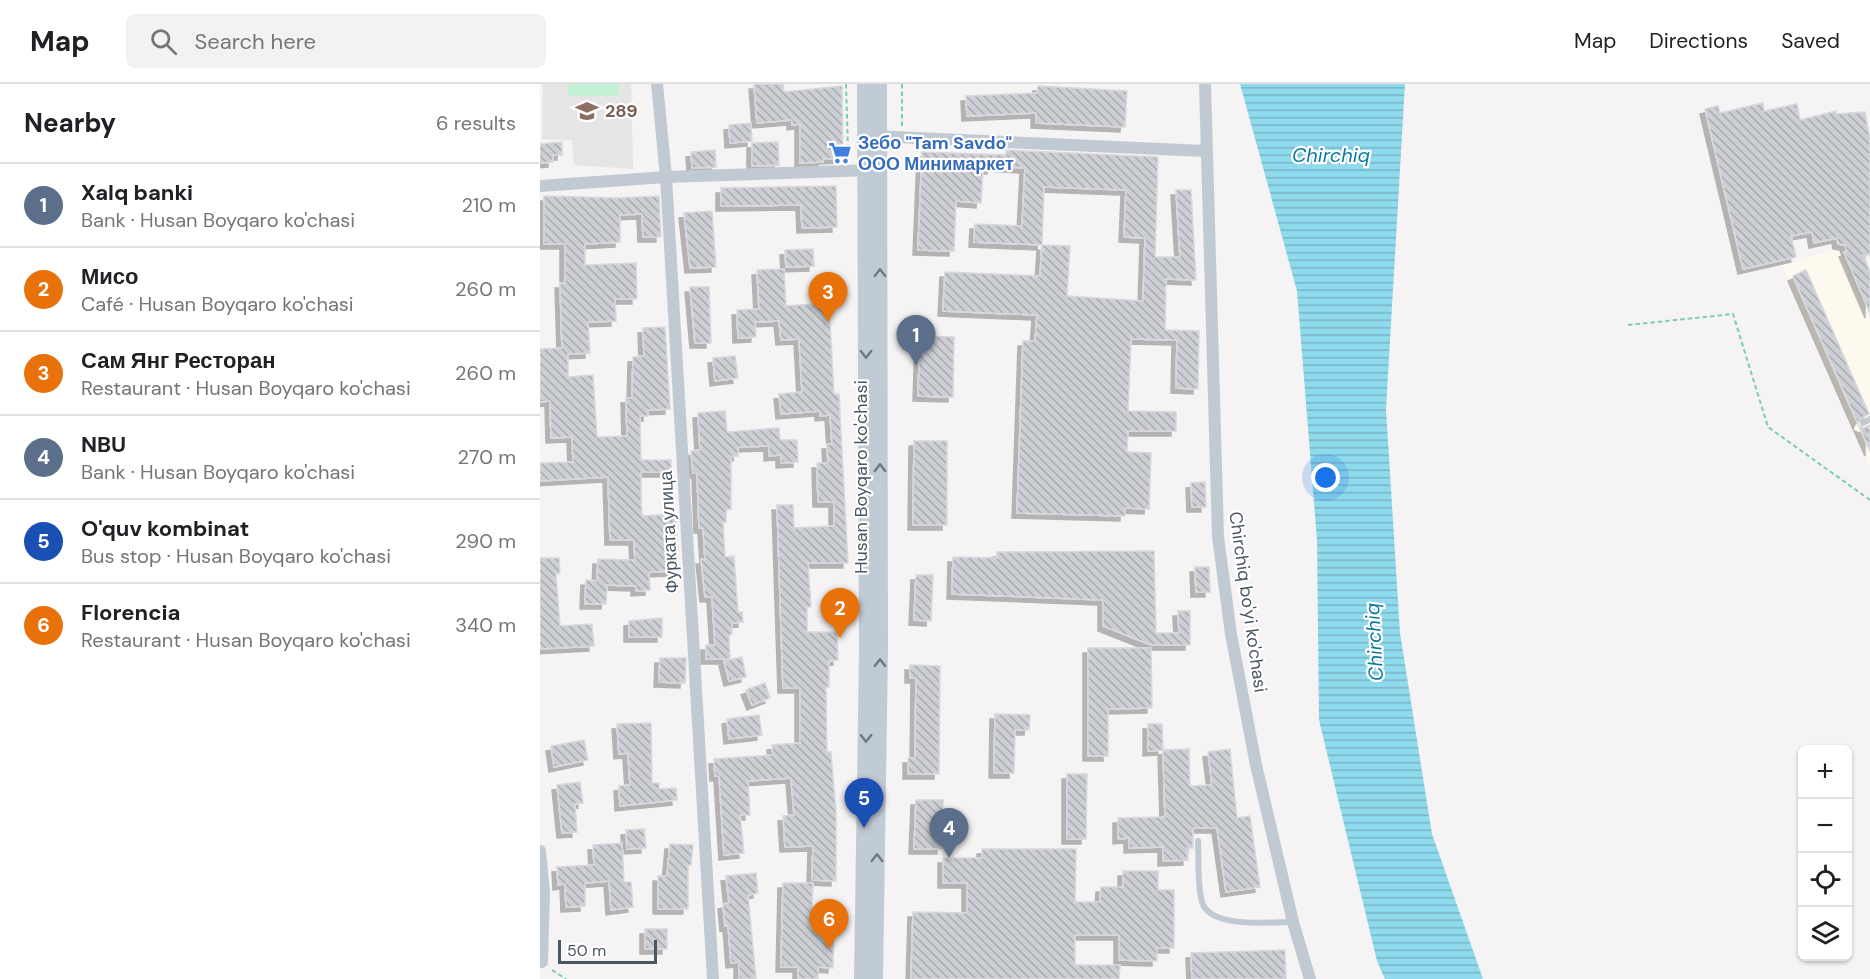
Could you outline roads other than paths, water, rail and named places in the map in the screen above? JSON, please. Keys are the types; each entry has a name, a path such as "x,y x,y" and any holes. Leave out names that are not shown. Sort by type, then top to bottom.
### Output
{"main road":[{"name":"Husan Boyqaro ko'chasi","path":"865,84 873,136"},
{"name":"Husan Boyqaro ko'chasi","path":"862,979 873,136 879,84"},
{"name":"Husan Boyqaro ko'chasi","path":"873,170 880,636 875,979"}],"street":[{"name":"Фурката улица","path":"657,84 666,177 713,979"},
{"name":"Chirchiq bo'yi ko'chasi","path":"1205,84 1205,151 1218,537 1244,708 1293,922 1310,979"},
{"path":"873,136 1205,151"},
{"path":"540,186 666,177 873,170"},
{"path":"540,851 543,892 542,962"}],"lane":[{"path":"1198,841 1202,903 1212,916 1226,921 1293,922"}],"water":[{"name":"Chirchiq","path":"1240,84 1405,84 1386,409 1400,633 1432,834 1483,979 1385,979 1377,961 1319,720 1317,540 1297,291"}],"place":[{"name":"289","path":"587,111"},
{"name":"Зебо \"Tam Savdo\" ООО Минимаркет","path":"840,153"},
{"name":"Сам Янг Ресторан","path":"828,322"},
{"name":"Xalq banki","path":"916,365"},
{"name":"Мисо","path":"840,638"},
{"name":"O'quv kombinat","path":"864,828"},
{"name":"NBU","path":"949,858"},
{"name":"Florencia","path":"829,949"}]}
